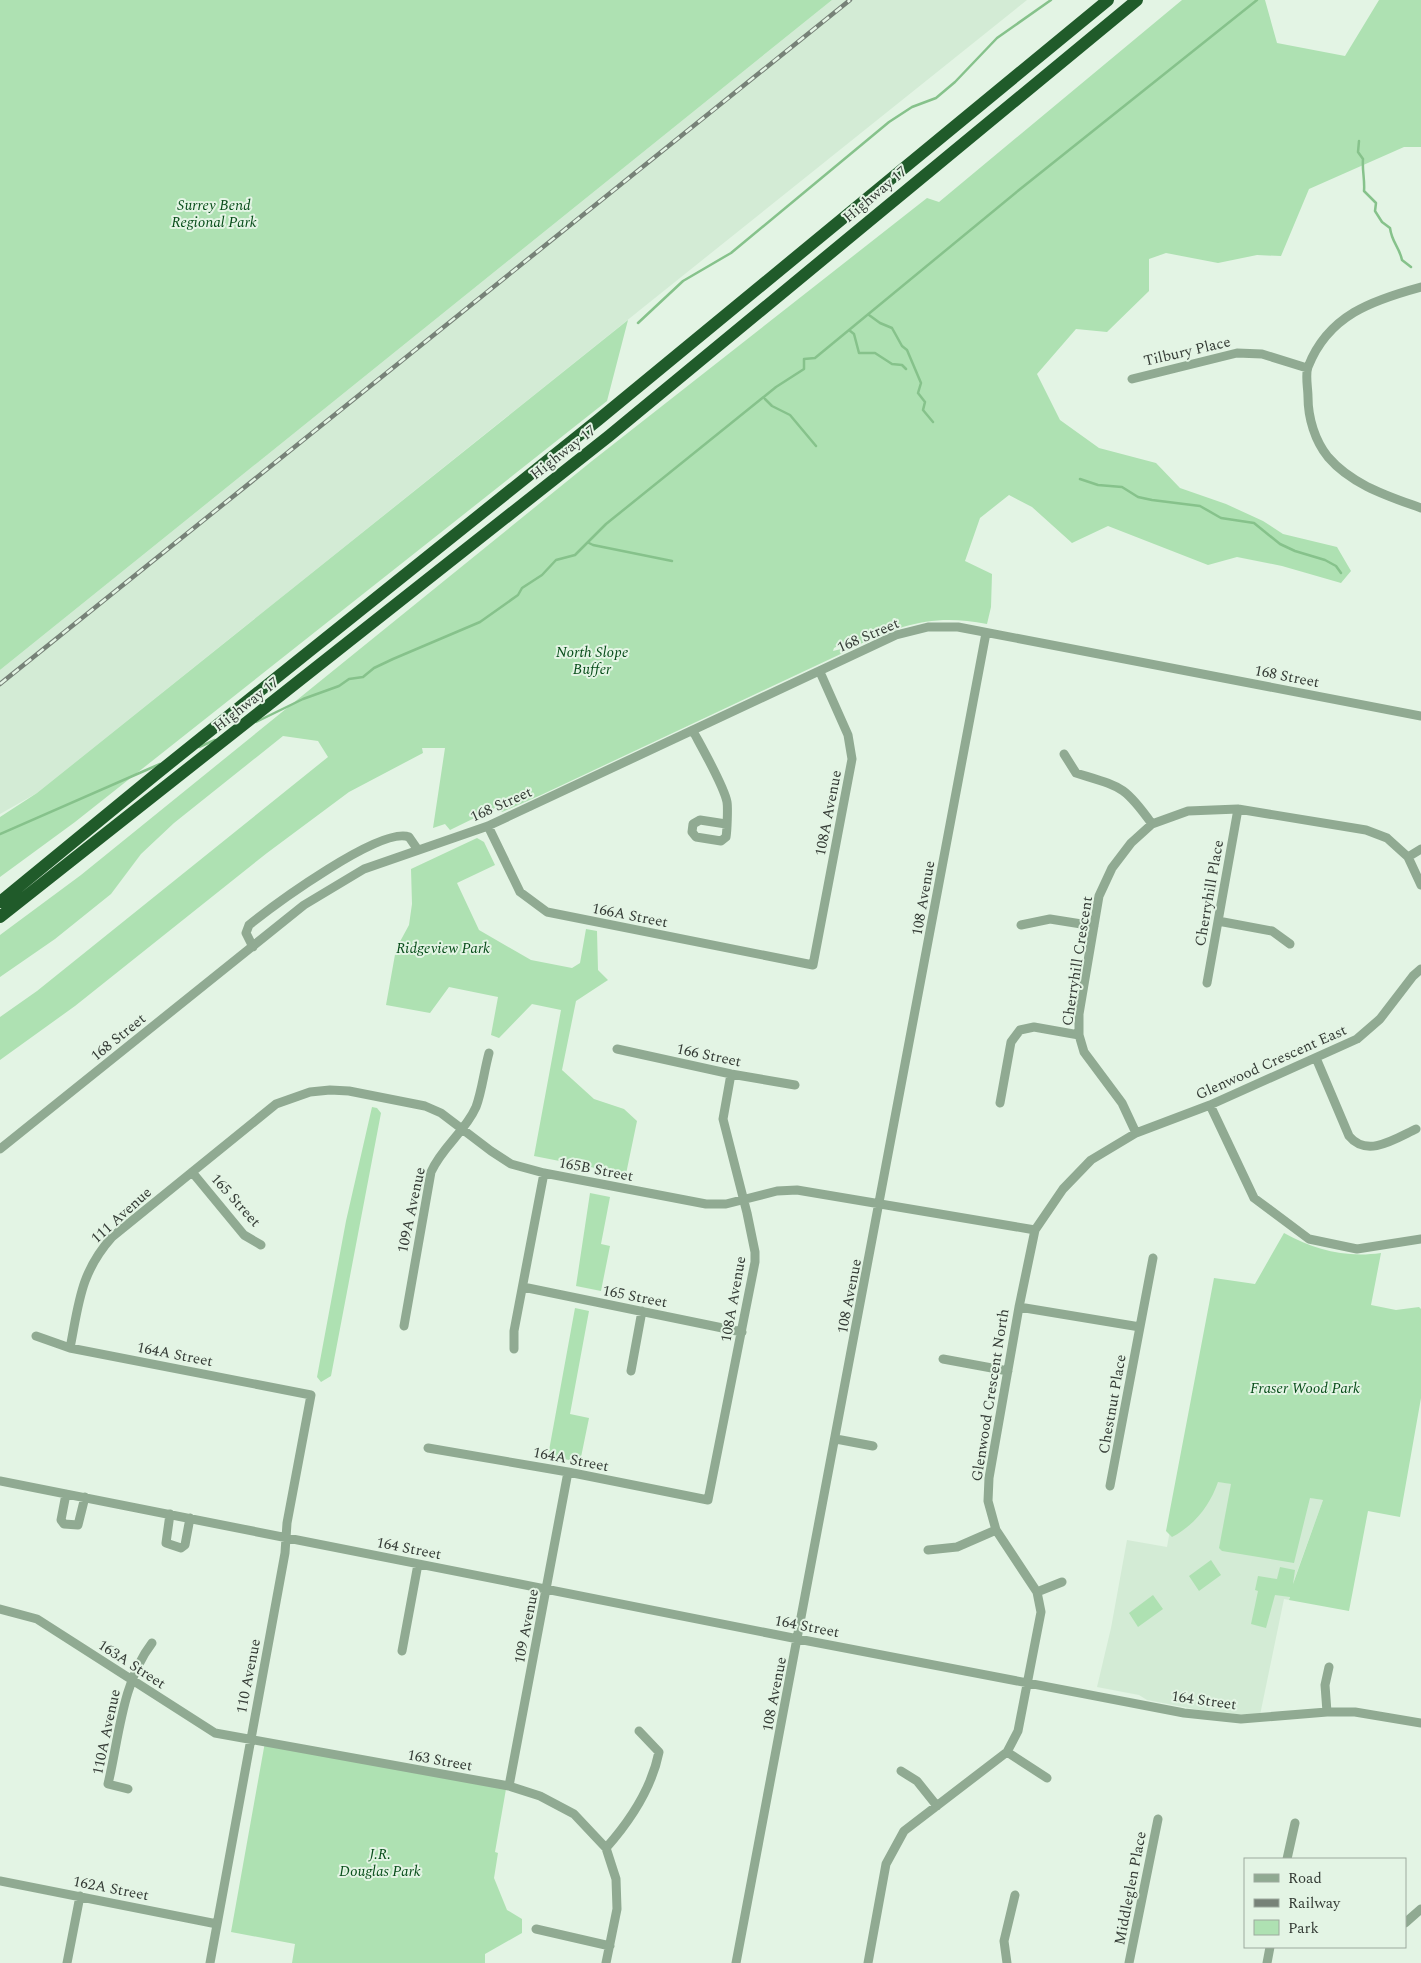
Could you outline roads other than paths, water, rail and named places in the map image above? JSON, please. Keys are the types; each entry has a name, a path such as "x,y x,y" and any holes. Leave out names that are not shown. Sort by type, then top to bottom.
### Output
{"highway":[{"name":"Highway 17","path":"0,902 155,774 598,420 1108,0"},
{"name":"Highway 17","path":"0,918 609,436 1137,0"}],"street":[{"path":"1421,287 1379,299 1344,316 1322,342 1307,368 1308,410 1314,431 1328,457 1350,476 1376,492 1421,508"},
{"name":"Tilbury Place","path":"1132,379 1237,353 1262,354 1307,368"},
{"name":"168 Street","path":"0,1149 304,905 364,869 488,826 896,635 928,627 958,627 1421,716"},
{"name":"108 Avenue","path":"736,1963 881,1204 986,633"},
{"name":"108A Avenue","path":"812,965 852,760 848,735 820,672"},
{"path":"693,731 727,802 726,824"},
{"path":"1064,754 1076,773 1120,786 1133,797 1152,824"},
{"name":"Cherryhill Crescent","path":"1136,1132 1122,1103 1084,1052 1079,1035 1079,1014 1099,896 1112,868 1131,844 1152,824 1188,811 1238,809 1366,830 1387,838 1408,857 1421,884"},
{"name":"Cherryhill Place","path":"1207,983 1238,809"},
{"name":"166A Street","path":"488,826 520,892 548,912 812,965"},
{"path":"253,947 246,933 249,925 326,869 396,836 409,837 418,850"},
{"path":"1408,857 1421,849"},
{"path":"1021,925 1050,919 1094,926"},
{"path":"1218,921 1272,931 1290,944"},
{"name":"Glenwood Crescent East","path":"1136,1132 1210,1105 1357,1039 1380,1019 1413,976 1421,970"},
{"path":"1000,1103 1011,1042 1020,1030 1034,1027 1079,1035"},
{"name":"166 Street","path":"617,1049 731,1074 795,1085"},
{"name":"109A Avenue","path":"404,1326 431,1172 438,1156 463,1128 476,1107 489,1053"},
{"path":"1316,1058 1353,1142 1361,1146 1373,1147 1416,1129"},
{"name":"108A Avenue","path":"708,1500 756,1252 723,1119 731,1074"},
{"name":"165B Street","path":"192,1172 276,1104 310,1092 349,1091 425,1106 441,1113 491,1151 512,1164 544,1173 693,1202 726,1204 777,1191 796,1190 1035,1230"},
{"path":"1210,1105 1254,1198 1309,1239 1356,1249 1421,1240"},
{"name":"Glenwood Crescent North","path":"868,1963 886,1864 904,1831 1008,1752 1018,1731 1041,1612 1037,1592 996,1530 988,1501 989,1478 1019,1307 1035,1230 1063,1189 1091,1160 1136,1132"},
{"name":"165 Street","path":"192,1172 244,1235 261,1245"},
{"name":"111 Avenue","path":"70,1348 84,1280 96,1255 112,1237 192,1172"},
{"path":"514,1349 514,1331 544,1173"},
{"name":"Chestnut Place","path":"1110,1486 1153,1258"},
{"name":"165 Street","path":"523,1287 742,1332"},
{"path":"1019,1307 1140,1327"},
{"path":"631,1371 642,1311"},
{"name":"164A Street","path":"36,1336 70,1348 311,1394"},
{"path":"943,1359 1008,1371"},
{"name":"110 Avenue","path":"210,1963 311,1394"},
{"path":"836,1439 872,1446"},
{"name":"164A Street","path":"428,1448 568,1472 708,1500"},
{"name":"109 Avenue","path":"508,1786 568,1472"},
{"name":"164 Street","path":"0,1481 798,1639 1219,1718 1252,1719 1327,1712 1354,1712 1421,1723"},
{"path":"66,1494 61,1520 64,1524 78,1525 84,1497"},
{"path":"170,1514 166,1543 181,1548 185,1545 190,1518"},
{"path":"928,1550 958,1547 996,1530"},
{"path":"402,1651 418,1564"},
{"path":"1037,1592 1062,1582"},
{"name":"163A Street","path":"0,1609 37,1619 215,1733 250,1740"},
{"name":"110A Avenue","path":"128,1789 108,1784 131,1680 144,1654 152,1643"},
{"path":"1327,1712 1325,1685 1328,1666"},
{"path":"606,1963 617,1909 616,1879 606,1848 622,1831 655,1774 659,1752 640,1731"},
{"name":"163 Street","path":"250,1740 508,1786 540,1796 574,1814 606,1848"},
{"path":"1008,1752 1047,1778"},
{"path":"901,1771 917,1781 937,1806"},
{"name":"Middleglen Place","path":"1129,1963 1158,1819"},
{"path":"1287,1858 1295,1823"},
{"name":"162A Street","path":"0,1881 217,1924"},
{"path":"1007,1963 1004,1941 1015,1895"},
{"path":"66,1963 80,1896"},
{"path":"1406,1922 1421,1908"},
{"path":"536,1929 610,1946"},
{"path":"1267,1963 1270,1948"}],"waterway":[{"path":"638,323 683,281 731,253 889,122 912,107 936,98 955,82 997,38 1051,0"},
{"path":"256,722 303,699 339,686 349,679 363,677 374,668 393,659 480,622 518,595 522,588 542,575 556,560 575,555 606,524 776,387 804,369 804,359 815,358 1019,190 1257,0"},
{"path":"1359,141 1358,152 1363,159 1364,191 1376,203 1375,211 1382,222 1390,228 1402,260 1411,267"},
{"path":"869,315 880,323 892,328 902,346 907,350 921,383 918,393 925,402 923,410 933,422"},
{"path":"849,330 854,334 859,353 875,353 892,364 902,365 906,369"},
{"path":"765,399 772,406 790,415 816,446"},
{"path":"1080,479 1098,485 1122,487 1138,497 1200,506 1221,518 1254,523 1280,544 1295,551 1325,560 1336,566 1341,573"},
{"path":"589,543 672,561"},
{"path":"199,747 215,740"},
{"path":"0,834 160,764"}],"railway":[{"path":"0,684 850,0"}],"park label":[{"name":"Surrey Bend Regional Park","path":"214,214"},
{"name":"North Slope Buffer","path":"592,660"},
{"name":"Ridgeview Park","path":"443,948"},
{"name":"Fraser Wood Park","path":"1305,1388"},
{"name":"J.R. Douglas Park","path":"380,1862"}]}
